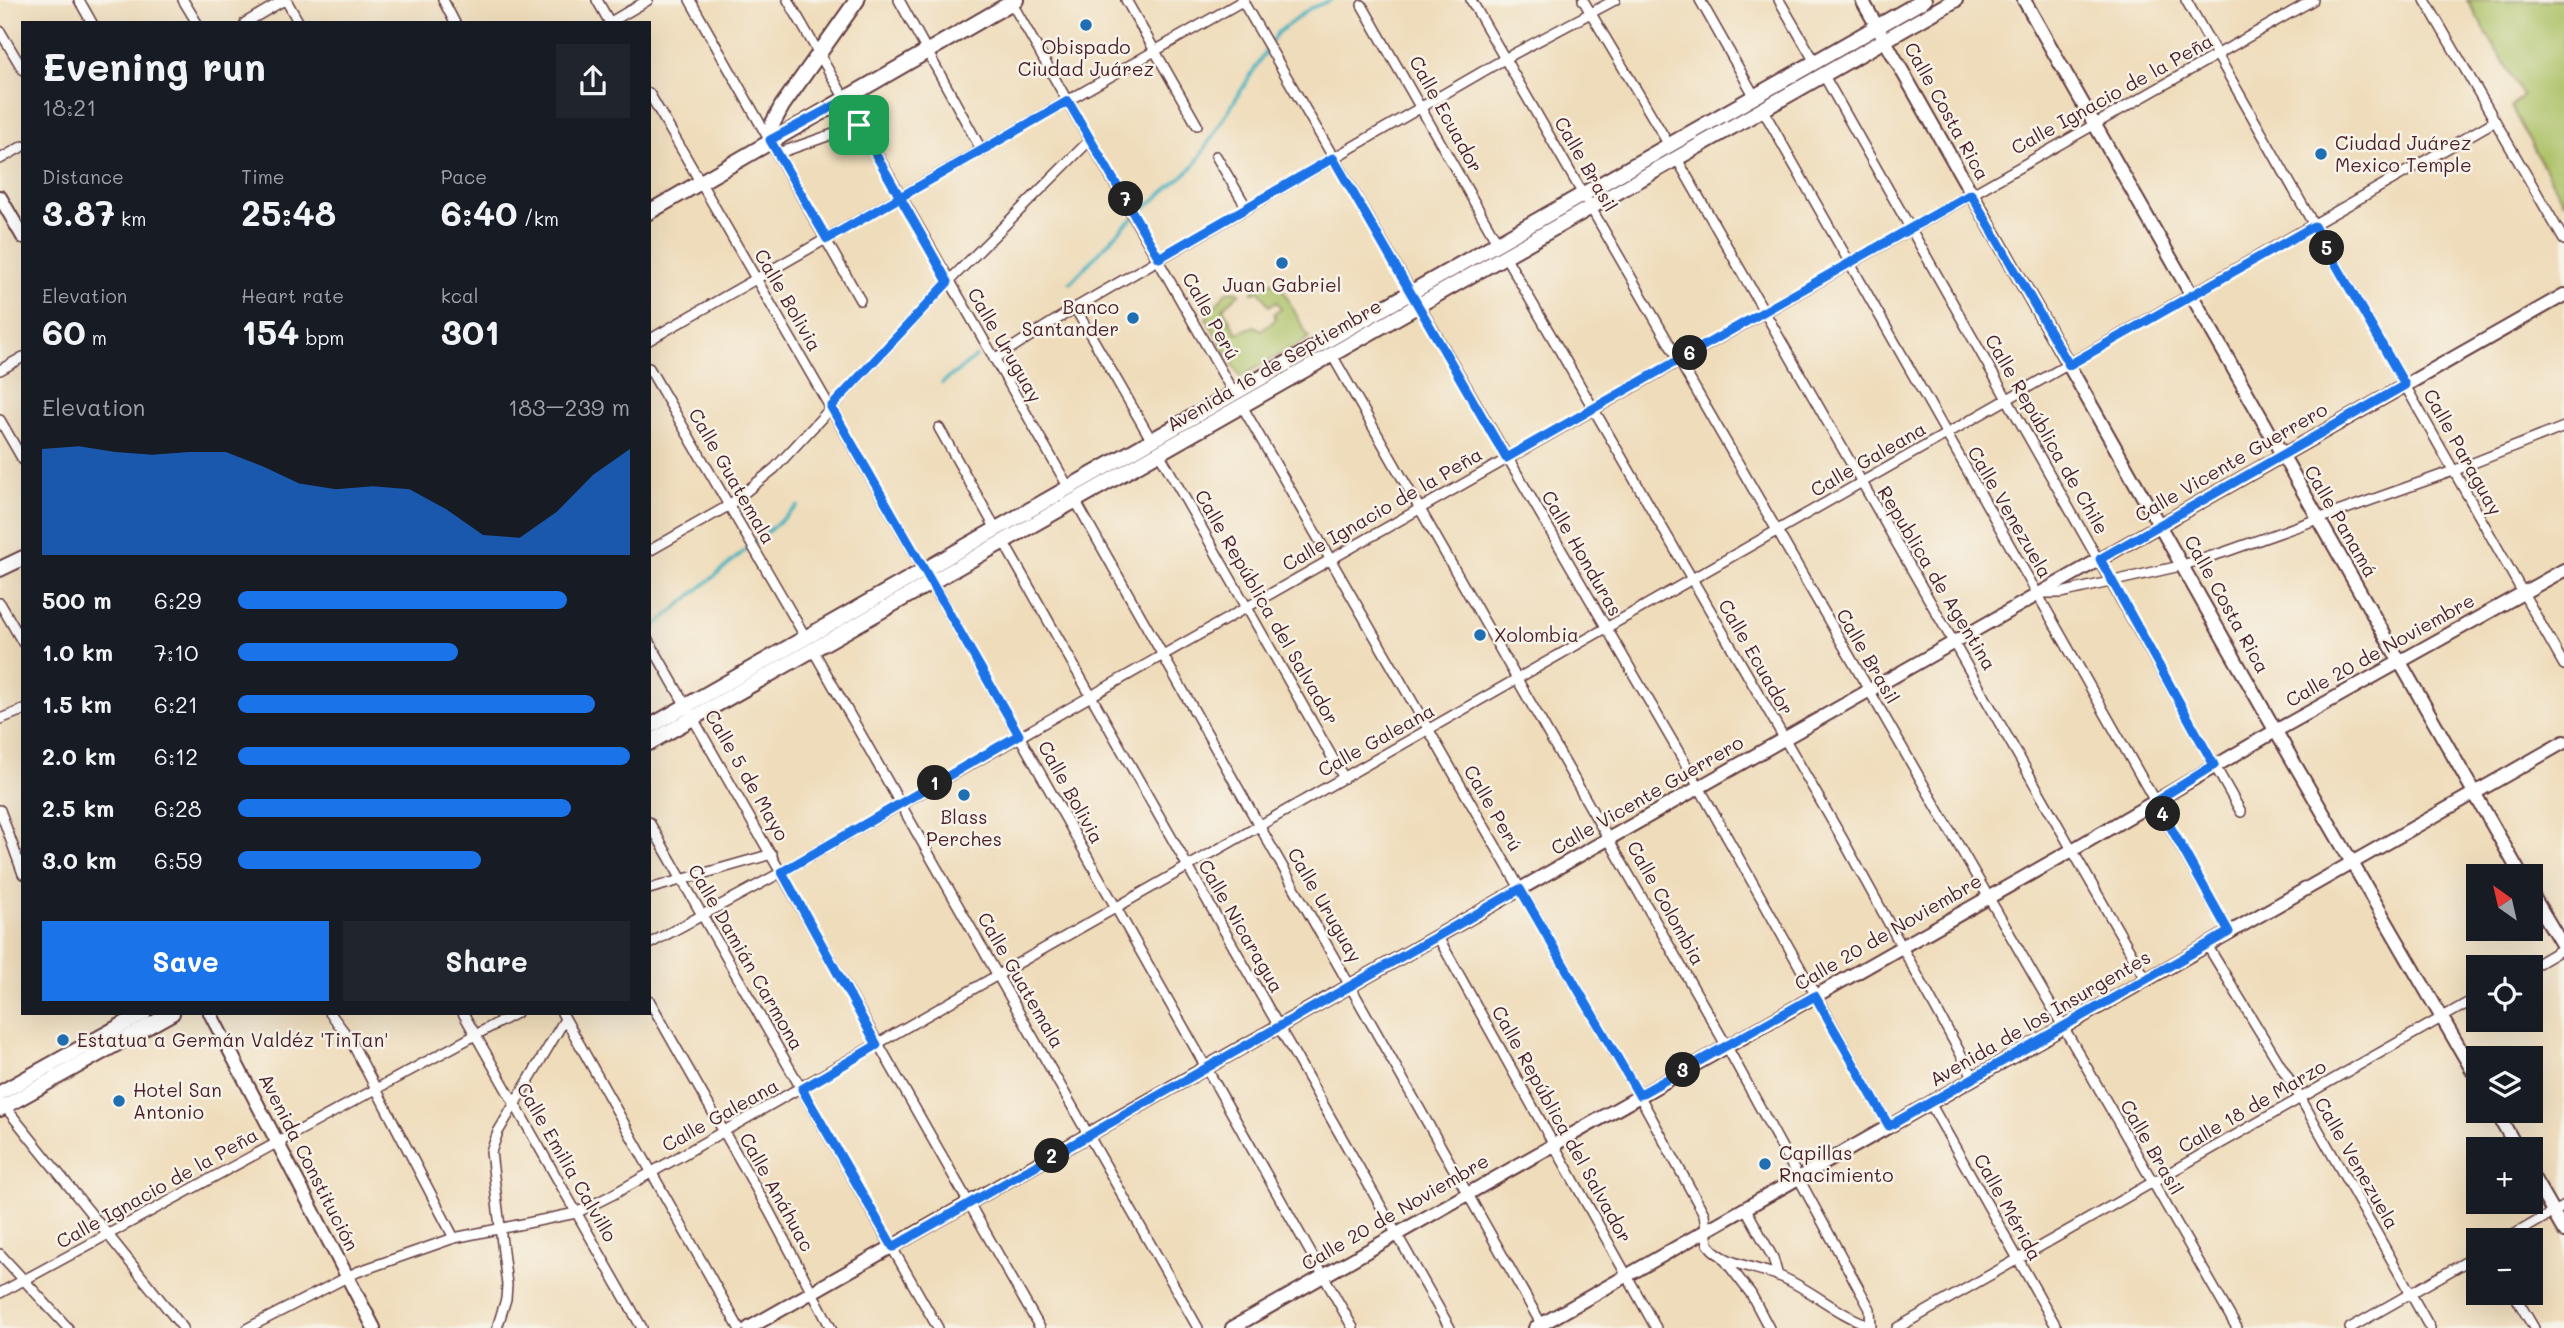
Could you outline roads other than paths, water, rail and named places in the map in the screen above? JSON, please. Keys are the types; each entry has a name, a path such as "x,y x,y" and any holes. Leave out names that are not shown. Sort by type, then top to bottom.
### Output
{"main road":[{"path":"770,140 773,123 782,106 820,56 857,0"},
{"name":"Calle Costa Rica","path":"1862,0 2275,730 2466,1059"},
{"name":"Avenida 16 de Septiembre","path":"1881,33 1924,0"},
{"name":"Avenida 16 de Septiembre","path":"651,741 690,712 1238,400 1409,293 1583,193 1755,97 1819,68 1881,33 1955,0"},
{"name":"Calle Panamá","path":"2024,0 2515,864"},
{"path":"651,211 1012,1"},
{"name":"Avenida 16 de Septiembre","path":"1238,400 1332,355 1763,110 1819,68"},
{"path":"0,197 21,234"},
{"name":"Calle Vicente Guerrero","path":"749,1328 2564,295"},
{"path":"0,569 21,559"},
{"name":"Calle 20 de Noviembre","path":"1232,1328 1468,1191 2074,849 2275,730 2564,570"},
{"name":"Avenida 16 de Septiembre","path":"651,726 690,712"},
{"name":"Avenida de los Insurgentes","path":"1540,1327 2351,861 2564,742"},
{"path":"2543,913 2564,948"},
{"path":"1,1102 141,1015"},
{"path":"1,1102 168,1015"},
{"name":"Avenida Constitución","path":"212,1015 373,1328"},
{"path":"2543,1189 2559,1209 2564,1231"}],"street":[{"path":"79,0 91,21"},
{"path":"183,0 196,21"},
{"path":"248,21 285,0 298,21"},
{"path":"443,0 454,21"},
{"path":"597,0 608,21"},
{"path":"612,21 648,0"},
{"path":"690,0 860,300"},
{"name":"Calle Uruguay","path":"788,0 1352,986 1468,1191 1540,1327"},
{"path":"899,0 982,150"},
{"path":"1126,0 1196,125"},
{"path":"651,339 1243,0"},
{"name":"Calle Honduras","path":"1243,0 1409,293 1699,787 1889,1126"},
{"name":"Calle Brasil","path":"1471,0 1776,533 2237,1328"},
{"path":"1583,0 1668,145"},
{"path":"989,352 1075,308 1506,58 1615,0"},
{"path":"1700,0 1755,97"},
{"name":"Calle República de Chile","path":"1779,0 2006,400 2100,559 2241,812"},
{"name":"Calle Paraguay","path":"2186,0 2564,665"},
{"name":"Calle Ignacio de la Peña","path":"651,943 782,872 1592,408 2314,0"},
{"path":"2425,0 2564,240"},
{"name":"Calle Perú","path":"1012,1 1238,400 1639,1095 1704,1214 1708,1244 1723,1257"},
{"name":"Calle Ecuador","path":"1362,5 1422,106 1497,242"},
{"path":"0,31 21,68"},
{"name":"Calle Bolivia","path":"651,97 1019,735 1353,1328"},
{"name":"Calle Venezuela","path":"1763,110 1946,435 2041,594 2229,932"},
{"name":"Calle Galeana","path":"248,1328 347,1277 454,1238 501,1226 576,1213 651,1174 2495,121"},
{"path":"779,153 859,125"},
{"path":"651,550 728,506 775,468 948,282 1090,140"},
{"path":"0,159 21,147"},
{"path":"1216,156 1247,208"},
{"name":"Republica de Agentina","path":"1677,159 1762,312 2074,849 2146,979"},
{"name":"Calle Ecuador","path":"1505,256 1902,946 1974,1078"},
{"name":"Calle República del Salvador","path":"1075,308 1344,778"},
{"name":"Calle Colombia","path":"1332,355 1726,1045 1870,1309 1870,1326"},
{"path":"0,370 21,358"},
{"name":"Calle Guatemala","path":"651,371 1198,1328"},
{"path":"0,420 21,457"},
{"path":"2041,594 2061,593 2183,565 2453,471 2564,426"},
{"name":"Calle Nicaragua","path":"939,428 1088,695 1451,1328"},
{"path":"0,603 21,640"},
{"name":"Calle 5 de Mayo","path":"651,644 782,872 877,1045 1041,1328"},
{"path":"0,719 21,711"},
{"path":"0,810 21,868"},
{"name":"Calle Damián Carmona","path":"651,826 938,1328"},
{"path":"651,888 772,855"},
{"name":"Calle República del Salvador","path":"1437,937 1656,1328"},
{"name":"Calle Venezuela","path":"2207,945 2301,1099 2430,1328"},
{"path":"2543,960 2564,948"},
{"name":"Calle Anáhuac","path":"651,1004 831,1328"},
{"name":"Calle 18 de Marzo","path":"1897,1328 2466,1004"},
{"path":"332,1015 351,1041 454,1238"},
{"name":"Calle Emilia Calvillo","path":"464,1015 642,1328"},
{"name":"Calle Ignacio de la Peña","path":"0,1293 512,1015"},
{"path":"498,1327 507,1285 491,1152 514,1104 564,1016"},
{"path":"564,1016 739,1328"},
{"path":"1,1102 107,1237 183,1328"},
{"name":"Calle Mérida","path":"1930,1102 2057,1328"},
{"path":"1746,1209 1773,1258 1778,1276"},
{"path":"2526,1228 2559,1209"},
{"path":"0,1254 68,1328"},
{"path":"1723,1257 1778,1276 1870,1326"},
{"path":"1723,1257 1751,1294 1769,1328"},
{"path":"2350,1328 2466,1262"},
{"path":"2520,1305 2531,1327"}],"waterway":[{"path":"1070,283 1124,226 1194,166 1277,33 1309,9 1331,0"},
{"path":"942,383 976,357"},
{"path":"651,629 798,506"}],"place":[{"name":"Obispado Ciudad Juárez","path":"1086,25"},
{"name":"Ciudad Juárez Mexico Temple","path":"2321,154"},
{"name":"Juan Gabriel","path":"1282,263"},
{"name":"Banco Santander","path":"1133,318"},
{"name":"Xolombia","path":"1480,635"},
{"name":"Blass Perches","path":"964,795"},
{"name":"Estatua a Germán Valdéz 'TinTan'","path":"63,1040"},
{"name":"Hotel San Antonio","path":"119,1101"},
{"name":"Capillas Rnacimiento","path":"1765,1164"}]}
